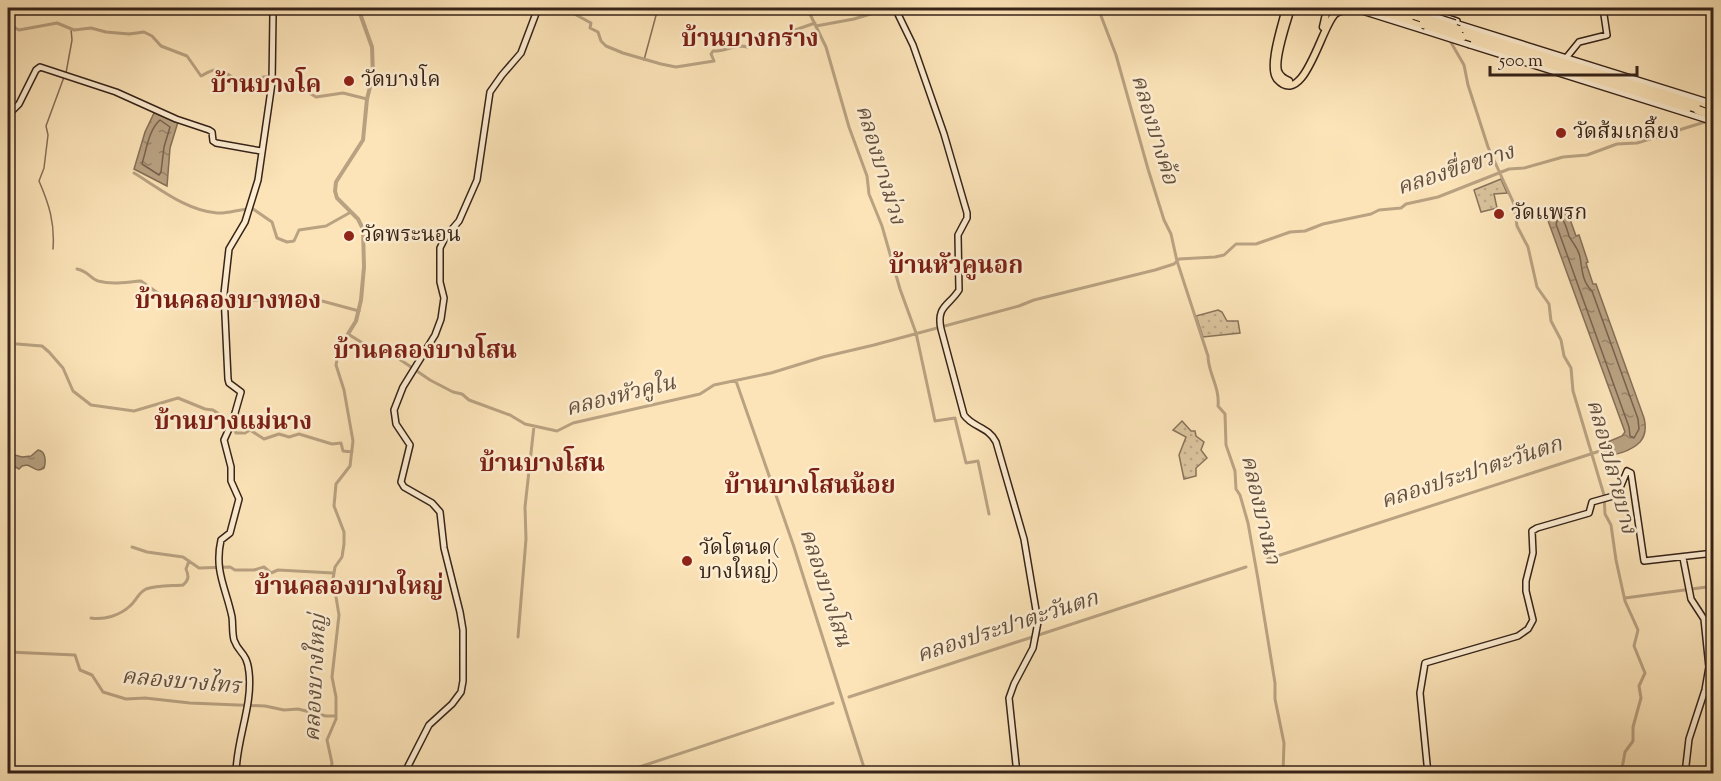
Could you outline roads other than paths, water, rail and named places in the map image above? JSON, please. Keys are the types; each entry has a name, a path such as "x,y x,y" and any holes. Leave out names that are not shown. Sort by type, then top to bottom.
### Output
{"highway":[{"path":"1390,8 1414,13 1537,62 1709,107 1713,116"},
{"path":"1365,9 1425,27 1459,30 1563,60"},
{"path":"1530,47 1609,81 1637,98"},
{"path":"1512,59 1537,62"},
{"path":"1609,81 1634,80"}],"main road":[{"path":"1286,8 1277,57 1278,71 1284,79 1293,81 1302,75 1323,26 1325,8"},
{"path":"1291,8 1272,68 1276,78 1287,84 1295,84 1307,72 1333,17 1343,10 1365,9"}],"street":[{"path":"236,774 250,678 248,660 234,639 232,615 218,569 221,540 231,533 239,499 231,481 231,467 224,443 241,391 228,382 225,302 230,248 251,208 258,180 272,83 273,14 270,11 252,8"},
{"path":"404,774 429,725 459,696 463,681 462,619 444,548 440,512 432,503 404,487 400,482 410,445 396,423 394,410 397,399 435,335 441,319 444,298 440,282 440,248 443,240 459,221 477,180 490,92 521,53 538,8"},
{"path":"895,8 914,49 968,213 958,235 959,290 943,308 941,326 964,415 968,420 990,432 996,442 1026,549 1038,625 1034,645 1009,698 1017,774"},
{"path":"1353,8 1365,9"},
{"path":"1408,8 1414,13"},
{"path":"1603,8 1607,35 1579,42 1563,60 1677,92 1709,107 1696,118 1637,98"},
{"path":"1492,34 1487,30 1442,16 1457,44 1512,59"},
{"path":"1425,27 1512,59 1713,122"},
{"path":"1459,30 1492,34 1530,47"},
{"path":"8,115 19,104 38,68 116,92 176,119 209,130 212,132 213,142 261,151"},
{"path":"1428,774 1420,693 1425,663 1518,636 1528,629 1533,620 1526,591 1526,581 1533,553 1532,531 1589,513 1590,502 1619,494 1626,472 1629,471 1644,561 1713,553"},
{"path":"1683,558 1688,590 1694,606 1704,619 1709,667 1705,690 1689,739 1685,774"}],"water":[{"path":"155,111 178,122 170,148 167,186 134,169 145,132"},
{"path":"1567,211 1576,236 1579,235 1593,284 1596,284 1645,421 1644,433 1640,442 1617,454 1604,453 1603,444 1622,436 1625,432 1547,218"},
{"path":"38,450 43,452 45,457 44,468 37,470 27,465 19,469 10,464 10,458 15,455 31,456"}],"waterway":[{"name":"คลองบางใหญ่","path":"348,334 356,321 361,300 364,267 363,229 358,219 337,198 335,191 336,182 363,140 367,99 373,75 372,47 358,8"},
{"path":"565,8 591,23 590,28 598,32 601,41 606,46 623,53 676,67 714,61 711,54 713,51 739,46 747,47 815,23"},
{"path":"644,60 658,8"},
{"name":"คลองบางม่วง","path":"807,8 826,47 849,127 867,176 869,194 882,226 900,289 916,333 935,421 955,418 966,463 978,461 989,514"},
{"path":"816,26 854,19 890,8"},
{"name":"คลองบางนา","path":"1098,8 1116,55 1148,169 1164,220 1171,234 1177,261 1208,356 1218,406 1225,414 1226,445 1235,471 1236,489 1248,523 1275,683 1275,699 1284,743 1283,774"},
{"path":"1431,8 1436,15"},
{"path":"8,24 19,30 57,23 74,30 91,28 129,34 144,32 152,36 161,46 187,56 201,76 219,70 248,86 253,86 258,78 271,76 277,80 283,90 303,89 316,97 343,93 367,99"},
{"path":"66,73 72,40 71,29"},
{"name":"คลองปลายบาง","path":"1449,39 1464,65 1488,147 1514,204 1517,226 1528,247 1537,287 1549,304 1551,321 1571,368 1573,391 1604,495 1605,514 1611,525 1625,601 1638,630 1634,646 1645,673 1639,686 1641,698 1633,727 1633,741 1625,752 1621,774"},
{"path":"53,249 51,214 39,181 44,168 48,135 46,126 64,77"},
{"name":"คลองหัวคูใน","path":"330,774 332,763 327,740 336,719 336,697 332,677 339,615 333,579 335,567 342,557 344,544 344,532 334,506 336,484 350,466 353,441 344,390 336,365 339,349 348,334 369,347 392,354 430,380 462,394 469,400 510,415 525,424 557,431 573,423 700,394 714,385 771,373 1034,300 1155,270 1174,264 1179,259 1224,255 1236,244 1256,244 1290,232 1305,231 1323,224 1371,214 1379,210 1401,208 1406,204 1438,197 1509,169 1524,168 1563,157 1587,155 1617,144 1637,143 1708,121"},
{"path":"134,173 195,208 217,213 253,209 272,222 277,238 287,242 294,241 299,230 326,226 351,212"},
{"path":"77,269 95,280 104,282 141,281 171,300 201,298 231,302 246,300 322,301 359,311"},
{"path":"17,344 42,346 63,368 73,391 91,405 134,411 178,398 213,410 230,421 236,433 245,433 250,430 264,439 279,434 289,437 299,434 332,444 341,443 343,451 352,452"},
{"name":"คลองบางโสน","path":"736,381 793,544 866,774"},
{"path":"518,637 526,539 525,507 534,426"},
{"name":"คลองประปาตะวันตก","path":"1268,559 1606,449"},
{"path":"132,547 147,552 183,557 199,568 230,567 235,570 254,570 264,567 271,573 278,570 333,573"},
{"path":"91,618 116,615 130,606 146,589 183,585 188,578 186,569 189,561"},
{"name":"คลองประปาตะวันตก","path":"849,697 1246,567"},
{"path":"1625,598 1714,586"},
{"name":"คลองบางไทร","path":"8,652 75,655 80,670 92,675 103,692 126,699 145,698 190,703 265,706 335,716"},
{"name":"คลองประปาตะวันตก","path":"618,774 833,703"}],"place":[{"name":"วัดบางโค","path":"349,81"},
{"name":"วัดส้มเกลี้ยง","path":"1561,133"},
{"name":"วัดแพรก","path":"1499,214"},
{"name":"วัดพระนอน","path":"349,236"},
{"name":"วัดโตนด( บางใหญ่)","path":"687,561"}],"district":[{"name":"บ้านบางกร่าง","path":"750,40"},
{"name":"บ้านบางโค","path":"266,86"},
{"name":"บ้านหัวคูนอก","path":"956,267"},
{"name":"บ้านคลองบางทอง","path":"228,302"},
{"name":"บ้านคลองบางโสน","path":"425,352"},
{"name":"บ้านบางแม่นาง","path":"233,423"},
{"name":"บ้านบางโสน","path":"542,465"},
{"name":"บ้านบางโสนน้อย","path":"810,487"},
{"name":"บ้านคลองบางใหญ่","path":"349,588"}],"water label":[{"name":"คลองบางค้อ","path":"1153,130"},
{"name":"คลองขื่อขวาง","path":"1456,171"}]}
